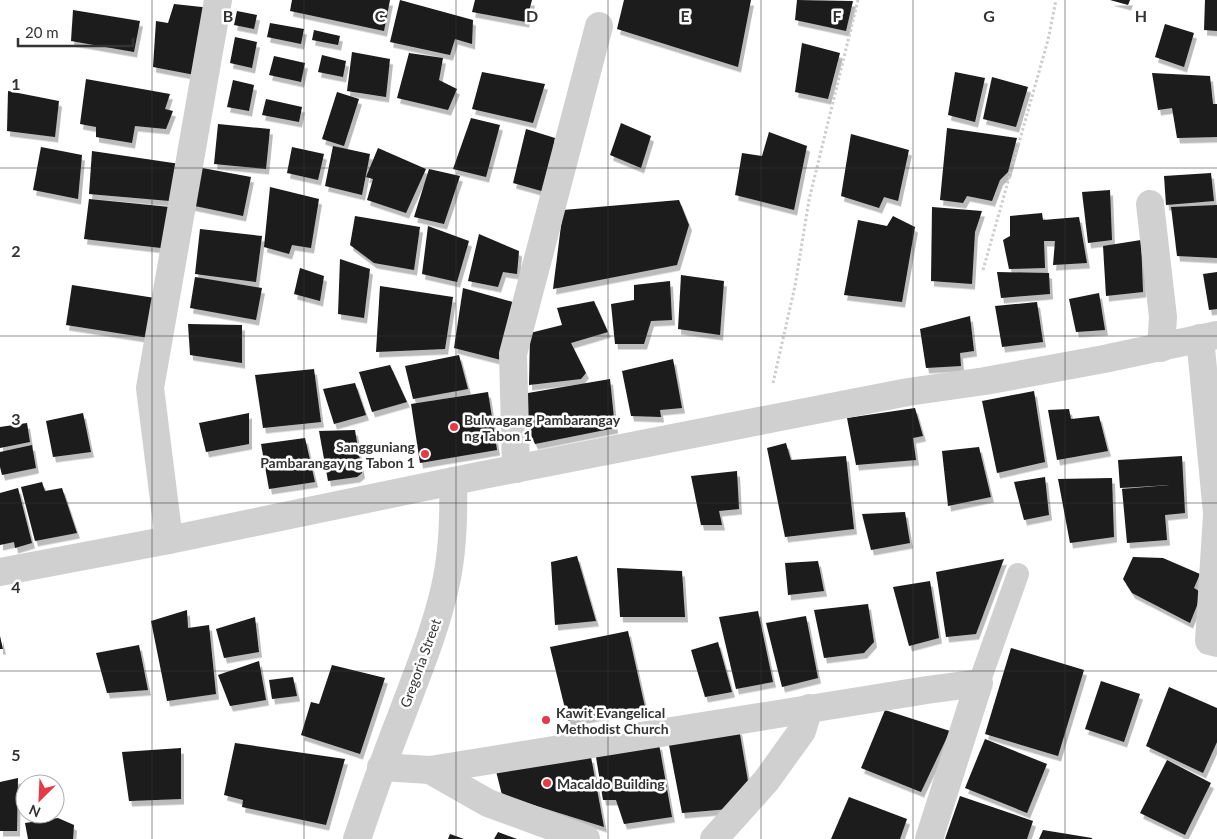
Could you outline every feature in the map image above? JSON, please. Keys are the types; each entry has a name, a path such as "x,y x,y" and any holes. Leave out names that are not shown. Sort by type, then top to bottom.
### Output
{"street":[{"path":"169,540 150,388 218,0"},
{"path":"516,469 513,354 599,26"},
{"path":"1150,204 1163,317 1161,348"},
{"path":"0,572 908,392 985,381 1161,348 1209,337 1217,514 1209,641 1217,643"},
{"name":"Gregoria Street","path":"357,839 381,767 433,633 446,586 452,546 453,481"},
{"path":"381,767 430,770 809,708 979,683 929,839"},
{"path":"714,839 766,781 802,731 809,708"},
{"path":"430,770 488,803 586,839"}],"lane":[{"path":"979,683 1018,574"}],"path":[{"path":"764,420 795,286 809,200 858,0"},
{"path":"983,270 1048,40 1056,0"}],"building":[{"path":"292,0 390,0 384,31 290,11"},
{"path":"400,0 473,20 472,44 455,39 450,55 390,42"},
{"path":"475,0 532,0 526,22 472,12"},
{"path":"624,0 751,0 738,67 617,29"},
{"path":"797,0 853,1 846,31 795,20"},
{"path":"1110,0 1130,0 1128,5"},
{"path":"1205,0 1217,0 1217,31 1204,30"},
{"path":"174,4 211,8 200,76 153,67 156,21 168,23"},
{"path":"73,10 140,21 134,52 71,41"},
{"path":"237,11 257,15 254,29 234,25"},
{"path":"270,23 304,29 301,44 267,37"},
{"path":"1165,24 1194,33 1184,67 1155,57"},
{"path":"314,30 340,36 338,45 312,40"},
{"path":"235,37 257,42 252,68 230,63"},
{"path":"802,43 840,53 828,99 795,92"},
{"path":"352,52 390,59 386,97 347,91"},
{"path":"409,53 443,58 439,80 457,89 448,110 397,98"},
{"path":"322,55 346,61 343,77 318,72"},
{"path":"274,56 305,63 301,82 269,75"},
{"path":"482,72 545,84 533,123 472,109"},
{"path":"955,72 985,78 975,122 948,115"},
{"path":"1152,73 1210,76 1213,104 1217,104 1217,137 1177,138 1172,108 1158,110"},
{"path":"992,77 1028,87 1016,127 983,119"},
{"path":"86,79 170,94 165,109 173,111 166,129 135,126 132,143 96,137 96,127 80,124"},
{"path":"233,80 254,85 249,111 227,107"},
{"path":"8,91 59,101 55,137 7,131"},
{"path":"337,92 359,99 344,146 322,139"},
{"path":"266,99 302,107 299,122 262,115"},
{"path":"471,118 500,125 486,177 453,169"},
{"path":"621,123 651,136 641,168 610,155"},
{"path":"218,124 270,129 266,169 214,164"},
{"path":"947,128 1017,138 1008,172 1000,180 992,201 967,196 963,203 940,200"},
{"path":"526,129 555,138 545,192 513,183"},
{"path":"769,132 807,146 794,210 735,195 742,153 762,156"},
{"path":"851,134 909,150 898,201 884,197 879,208 841,196"},
{"path":"333,146 370,154 362,195 325,186"},
{"path":"41,147 82,155 78,199 33,190"},
{"path":"292,147 324,154 318,180 287,173"},
{"path":"378,148 426,169 406,213 367,200 373,179 366,177"},
{"path":"92,151 180,164 170,201 89,194"},
{"path":"197,167 251,177 243,216 190,205"},
{"path":"429,169 460,176 444,224 414,217"},
{"path":"1211,173 1214,201 1166,205 1164,176"},
{"path":"270,187 319,199 311,248 292,245 289,254 264,247"},
{"path":"1110,190 1112,240 1088,243 1082,192"},
{"path":"89,199 170,207 161,248 84,239"},
{"path":"679,200 689,225 677,265 553,289 563,210"},
{"path":"1217,205 1217,258 1177,256 1171,207"},
{"path":"932,207 982,211 975,232 972,284 931,281"},
{"path":"1042,213 1043,220 1079,217 1087,263 1053,265 1055,241 1044,241 1045,268 1009,269 1003,240 1010,236 1010,216"},
{"path":"355,216 420,227 414,270 374,263 350,245"},
{"path":"893,216 915,227 902,302 844,295 858,220 887,226"},
{"path":"428,226 469,241 457,282 422,274"},
{"path":"200,229 262,236 256,282 195,274"},
{"path":"479,234 519,251 517,274 503,272 498,287 468,281"},
{"path":"1141,240 1143,292 1106,296 1103,246"},
{"path":"340,259 370,269 364,318 338,314"},
{"path":"300,268 324,276 320,301 294,294"},
{"path":"997,272 1049,273 1050,294 1001,298"},
{"path":"1217,272 1217,309 1209,310 1203,274"},
{"path":"681,275 724,281 720,335 678,329"},
{"path":"195,277 262,288 256,320 190,308"},
{"path":"670,281 672,320 651,321 644,344 615,344 611,304 634,300 634,285"},
{"path":"72,285 155,298 149,338 66,325"},
{"path":"380,286 453,297 445,349 376,352"},
{"path":"463,288 513,302 501,360 454,348"},
{"path":"1099,293 1105,330 1076,332 1069,299"},
{"path":"594,301 608,332 571,343 586,373 581,379 529,385 530,333 562,325 557,308"},
{"path":"1037,302 1043,342 1002,347 995,306"},
{"path":"970,316 974,351 960,353 961,366 926,368 920,329"},
{"path":"188,324 242,325 242,363 190,355"},
{"path":"459,355 468,389 413,399 405,366"},
{"path":"673,359 682,408 660,410 661,417 631,416 622,371"},
{"path":"390,365 407,402 372,412 359,372"},
{"path":"314,369 321,422 263,428 255,375"},
{"path":"610,379 615,428 535,444 524,420 528,393"},
{"path":"355,383 366,415 334,424 323,389"},
{"path":"1034,391 1045,462 997,473 982,401"},
{"name":"Bulwagang Pambarangay ng Tabon 1","path":"488,392 497,450 420,463 411,404"},
{"path":"915,408 923,436 913,438 916,460 856,465 847,418"},
{"path":"1069,409 1071,419 1099,416 1108,451 1057,460 1048,410"},
{"path":"83,413 91,452 53,457 46,421"},
{"path":"249,413 249,444 206,452 199,423"},
{"path":"27,423 30,442 0,448 0,427"},
{"path":"355,430 362,473 357,477 328,481 319,431"},
{"path":"305,438 315,482 269,489 261,444"},
{"path":"786,443 791,460 846,456 854,529 785,537 767,448"},
{"path":"32,445 36,468 2,475 0,452"},
{"path":"979,447 991,497 948,506 942,451"},
{"path":"1182,456 1185,513 1165,515 1167,540 1127,543 1122,489 1170,485 1120,488 1118,460"},
{"path":"737,471 739,509 719,511 722,525 701,525 691,476"},
{"path":"1045,477 1049,515 1024,520 1014,482"},
{"path":"1112,478 1114,537 1070,543 1058,479"},
{"path":"42,482 45,491 62,488 77,533 35,541 21,487"},
{"path":"18,488 32,543 15,548 14,542 0,545 0,493"},
{"path":"905,512 910,543 871,550 862,514"},
{"path":"577,556 596,621 555,625 551,562"},
{"path":"1133,557 1163,558 1200,574 1194,588 1202,593 1190,623 1132,593 1123,579"},
{"path":"1004,559 976,634 946,637 936,572"},
{"path":"818,561 824,591 788,595 785,563"},
{"path":"617,568 682,571 685,617 620,617"},
{"path":"930,581 939,638 909,646 893,587"},
{"path":"868,604 874,642 864,653 824,658 814,610"},
{"path":"187,610 188,628 209,625 216,694 167,701 151,621"},
{"path":"758,611 773,682 736,689 719,617"},
{"path":"806,616 818,678 782,687 766,623"},
{"path":"255,617 259,652 224,658 216,629"},
{"path":"628,631 645,707 568,721 550,647"},
{"path":"0,636 3,649 0,649"},
{"path":"718,642 732,692 705,697 691,650"},
{"path":"139,645 148,690 107,693 96,653"},
{"path":"1011,648 1084,670 1058,756 985,734"},
{"path":"259,661 266,700 230,706 218,675"},
{"path":"332,665 385,678 360,754 301,735 311,702 319,704"},
{"path":"293,677 297,696 272,699 269,680"},
{"path":"1101,681 1140,694 1124,742 1085,729"},
{"path":"1169,687 1217,708 1217,742 1203,773 1146,746"},
{"path":"885,710 950,731 921,792 861,768"},
{"path":"739,729 748,781 729,809 682,813 668,740"},
{"path":"985,739 1047,764 1027,813 965,788"},
{"path":"235,743 345,759 326,825 242,807 243,800 224,795"},
{"path":"659,744 672,817 624,824 616,800 603,800 596,757"},
{"path":"181,748 181,799 129,801 122,752"},
{"name":"Macaldo Building","path":"591,757 604,827 502,795 496,771"},
{"path":"1167,760 1211,783 1185,835 1140,813"},
{"path":"15,779 15,824 17,824 17,831 0,831 0,782"},
{"path":"960,796 1033,821 1027,839 945,839"},
{"path":"849,797 907,819 900,839 831,839"},
{"path":"65,821 74,825 73,839 28,839 25,824 65,824"},
{"path":"1043,830 1092,838 1092,839 1039,839"},
{"path":"498,832 517,839 494,839"},
{"path":"450,834 464,839 448,839"}],"place":[{"name":"Bulwagang Pambarangay ng Tabon 1","path":"454,427"},
{"name":"Sangguniang Pambarangay ng Tabon 1","path":"425,454"},
{"name":"Kawit Evangelical Methodist Church","path":"546,720"},
{"name":"Macaldo Building","path":"547,783"}]}
